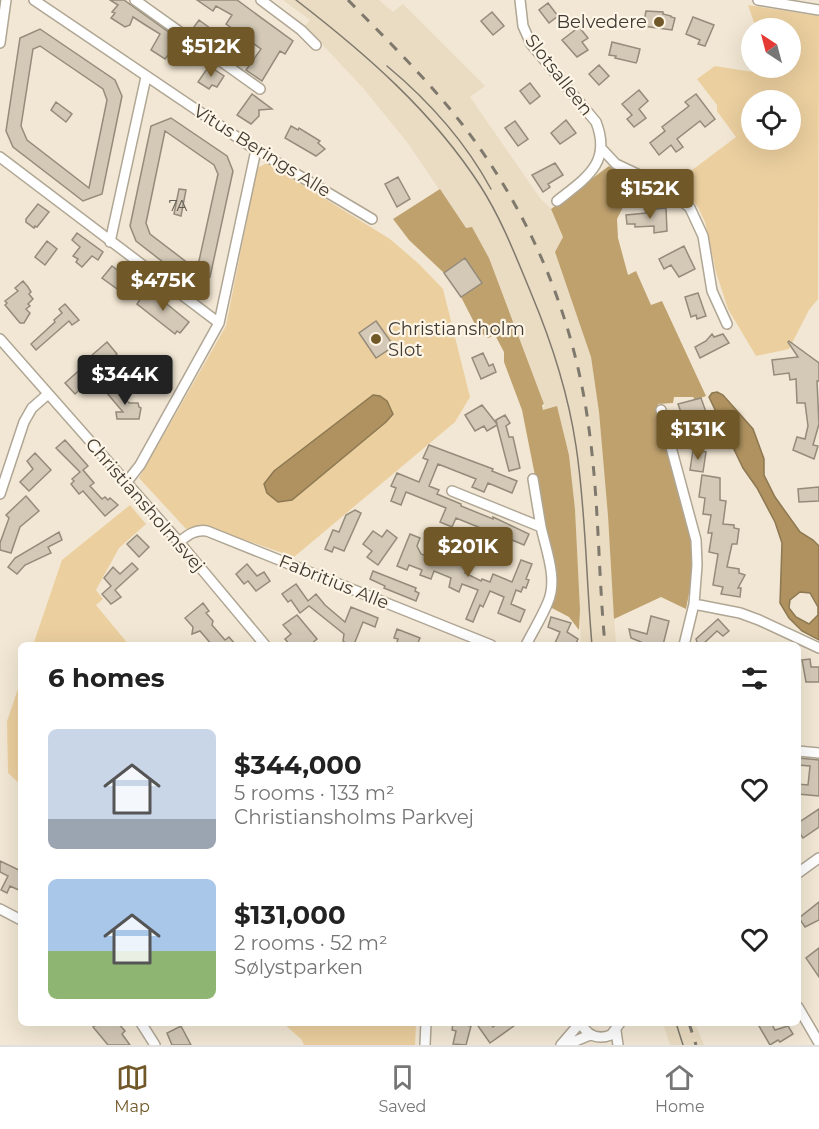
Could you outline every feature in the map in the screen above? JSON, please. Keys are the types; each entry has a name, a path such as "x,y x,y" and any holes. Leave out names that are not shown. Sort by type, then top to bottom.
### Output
{"street":[{"path":"0,43 6,0"},
{"name":"Vitus Berings Alle","path":"34,0 256,150 372,219"},
{"path":"135,0 260,89"},
{"path":"261,0 301,30 316,45"},
{"name":"Slotsalleen","path":"520,0 523,26 531,44 596,122 602,136 601,148"},
{"path":"758,0 819,10"},
{"path":"110,242 146,77"},
{"path":"557,201 588,177 597,165 601,148"},
{"path":"601,148 616,164 667,188 690,208 703,236 712,291 727,324"},
{"path":"126,483 140,465 219,323 256,150"},
{"path":"0,158 219,323"},
{"name":"Christiansholmsvej","path":"0,339 179,542 262,642"},
{"path":"0,494 24,422 32,408 48,394"},
{"path":"661,410 696,540 694,604 685,642"},
{"path":"528,642 549,601 552,574 533,479"},
{"path":"452,491 541,527"},
{"name":"Fabritius Alle","path":"179,542 199,530 207,531 484,642"},
{"path":"694,604 740,613 819,648"},
{"path":"801,751 819,753"},
{"path":"801,871 819,858"},
{"path":"0,909 18,918"},
{"path":"801,1012 819,1043"},
{"path":"143,1026 155,1045"},
{"path":"425,1045 426,1026"},
{"path":"561,1045 577,1026"},
{"path":"583,1026 605,1045"},
{"path":"566,1045 594,1036 605,1037 618,1027"},
{"path":"618,1027 618,1045"}],"shaded area":[{"path":"283,0 379,0 393,12 403,4 485,86 470,97 540,198 551,209 563,237 555,252 591,357 599,412 616,642 581,642 575,509 569,455 557,407 543,411 544,404 489,258 472,228 466,229 407,142 363,88 305,26 310,20"},
{"path":"748,5 819,16 818,299 809,310 789,349 756,356 728,309 716,272 705,222 698,207 675,183 736,137 717,111 717,105 697,79 715,66 741,70 741,78 801,78 801,18 753,18"},
{"path":"267,163 390,239 443,289 470,397 455,422 294,557 202,525 188,531 139,478 226,326 257,168"},
{"path":"609,166 623,176 625,203 617,219 618,238 628,275 636,271 651,305 662,301 706,396 695,400 693,397 674,397 673,403 658,404 693,541 694,567 686,609 661,597 614,619 599,412 591,357 555,252 563,237 551,209"},
{"path":"440,189 466,228 472,227 489,258 544,404 542,405 543,410 557,406 569,455 575,509 579,630 569,617 550,607 545,526 522,410 504,362 504,352 495,335 488,338 479,332 461,297 482,283 466,259 444,273 409,240 393,219"},
{"path":"717,392 723,395 753,429 764,459 764,475 775,497 800,532 819,546 819,640 802,631 789,618 780,603 782,543 775,522 757,488 743,468 709,397 712,393","holes":["800,592 810,593 818,607 818,615 809,624 796,617 789,608 790,600"]},
{"path":"373,395 380,396 387,401 393,414 386,422 292,500 278,502 267,493 264,484 274,471"},
{"path":"130,505 146,524 119,548 96,590 103,599 96,605 127,642 34,642 62,560"},
{"path":"18,689 18,782 8,773 7,721"},
{"path":"286,1026 416,1026 415,1045 304,1045 301,1039"},
{"path":"664,1026 696,1026 704,1045 670,1045"}],"building":[{"path":"110,0 124,0 181,41 171,55 169,54 165,59 151,50 160,34 133,17 130,25 125,27 111,18 115,13 112,12 118,5"},
{"path":"197,0 237,0 293,41 285,54 280,51 262,81 246,70 261,49 226,24 232,15 216,6 213,11"},
{"path":"548,3 558,16 549,23 539,10"},
{"name":"Belvedere","path":"646,11 663,12 675,18 672,30 643,26"},
{"path":"492,12 504,26 493,35 481,21"},
{"path":"693,17 714,25 705,46 698,44 700,40 686,34"},
{"path":"199,20 218,34 211,44 191,31"},
{"path":"579,27 588,38 582,42 588,50 577,57 562,40"},
{"path":"40,29 115,80 122,96 102,194 83,201 13,147 6,131 20,38","holes":["40,46 103,89 107,100 89,188 27,140 21,126 33,49"]},
{"path":"612,42 640,49 636,63 609,55"},
{"path":"599,65 609,76 599,85 589,74"},
{"path":"209,66 224,76 217,87 212,85 209,89 198,82"},
{"path":"530,83 540,96 530,104 520,91"},
{"path":"639,90 648,101 639,109 646,118 634,127 627,119 632,115 622,104"},
{"path":"252,94 272,109 259,110 259,116 251,124 237,115"},
{"path":"696,94 715,119 705,127 700,121 677,139 683,147 676,152 671,145 659,155 650,143 665,131 662,127 689,106 685,102"},
{"path":"56,102 72,114 66,122 51,110"},
{"path":"171,118 227,156 233,171 210,277 191,284 136,241 130,226 151,126","holes":["165,131 214,165 218,174 197,270 150,234 146,223"]},
{"path":"566,120 576,133 560,144 551,133"},
{"path":"515,121 528,139 518,146 505,128"},
{"path":"291,126 298,130 299,128 320,141 318,143 325,149 316,156 285,138"},
{"path":"555,163 563,175 548,184 550,187 543,192 532,175"},
{"path":"398,177 410,199 397,207 385,184"},
{"path":"179,189 186,190 181,216 174,214"},
{"path":"38,204 49,212 34,228 26,222 26,219"},
{"path":"666,208 667,231 654,233 654,226 635,227 635,224 627,224 626,215"},
{"path":"77,233 103,252 98,260 92,256 82,267 76,262 78,259 73,256 80,247 72,240"},
{"path":"47,241 57,249 45,265 35,257"},
{"path":"684,246 695,269 679,277 671,265 664,269 659,259"},
{"path":"465,258 482,283 461,297 444,273"},
{"path":"112,266 129,279 120,291 102,278"},
{"path":"23,281 33,299 26,309 30,313 24,323 20,323 5,305 7,303 5,301 18,291 15,288"},
{"path":"146,290 151,294 152,292 189,322 180,333 177,331 175,334 137,304"},
{"path":"698,293 706,316 697,319 696,315 691,317 685,297"},
{"path":"65,304 79,320 72,325 69,321 36,350 31,344 55,322 54,320 62,313 59,309"},
{"name":"Christiansholm Slot","path":"376,321 394,346 376,358 359,333"},
{"path":"712,334 714,337 723,334 729,343 700,358 695,347 706,341"},
{"path":"789,341 819,363 819,381 817,381 819,424 813,445 818,446 814,459 793,450 797,437 805,439 808,426 805,403 797,403 796,379 790,380 789,373 774,375 772,360 798,357"},
{"path":"107,342 117,354 107,362 109,365 95,378 99,383 93,389 87,383 75,394 65,383"},
{"path":"483,353 489,366 493,364 496,372 481,379 472,358"},
{"path":"149,363 161,374 153,385 145,385 138,381"},
{"path":"115,387 129,403 138,403 141,408 139,419 117,419 116,412 123,412 107,393"},
{"path":"701,398 706,412 683,418 678,404"},
{"path":"482,405 497,424 496,420 505,415 510,423 506,426 509,437 513,437 520,468 509,471 497,425 487,431 484,426 475,431 465,415"},
{"path":"65,440 88,466 83,470 94,483 90,486 102,499 110,498 118,505 105,516 83,491 79,494 71,484 74,481 72,479 80,472 56,448"},
{"path":"429,445 493,469 492,471 517,481 512,493 488,483 484,492 472,487 476,479 438,464 429,486 439,490 437,494 461,506 493,519 493,517 529,534 524,545 500,535 496,545 484,540 488,531 456,518 452,527 440,522 446,508 406,492 401,505 391,501 396,488 391,486 397,473 419,482 428,460 423,458"},
{"path":"693,450 706,452 703,472 690,470"},
{"path":"35,453 51,470 29,491 20,482 33,469 27,461"},
{"path":"702,475 720,478 720,500 726,501 723,524 734,525 734,528 739,529 737,544 732,544 727,567 739,569 739,573 745,575 738,588 741,588 740,597 721,594 723,587 713,585 718,554 709,552 712,533 708,533 711,515 703,514 705,498 699,497"},
{"path":"819,487 819,501 799,502 798,489"},
{"path":"26,496 39,511 20,527 11,553 0,550 0,543 9,518 6,515"},
{"path":"355,510 361,513 344,551 334,547 332,552 325,549 333,530 339,532 346,515"},
{"path":"387,530 397,538 378,565 367,557 372,551 363,544 373,531 382,537"},
{"path":"59,532 62,540 48,547 51,553 25,565 17,574 8,567 15,558"},
{"path":"410,534 420,538 417,546 421,554 438,560 442,551 467,560 465,566 468,567 465,573 481,581 482,579 490,582 493,574 512,582 521,560 532,564 526,579 529,580 526,588 523,587 521,592 516,590 511,604 525,610 520,622 498,613 504,597 490,591 483,607 480,605 473,622 466,619 478,590 462,584 459,592 449,587 451,578 434,571 431,579 420,575 422,570 409,565 407,570 397,566"},
{"path":"137,535 149,547 139,557 127,544"},
{"path":"132,563 138,569 115,590 121,597 111,604 102,594 111,586 104,578 113,567 120,574"},
{"path":"247,564 257,576 264,572 270,581 256,591 248,581 244,584 236,574"},
{"path":"373,571 416,588 415,591 419,593 416,601 384,588 385,586 370,579"},
{"path":"296,584 308,601 316,594 345,622 351,607 378,618 375,627 363,622 355,642 344,642 344,634 309,606 300,613 291,600 288,602 282,594"},
{"path":"203,603 209,611 206,613 213,621 212,625 225,640 229,637 233,642 209,642 200,631 192,634 193,627 185,618"},
{"path":"297,615 317,639 314,642 288,642 285,639 291,634 283,625"},
{"path":"651,616 669,621 664,642 641,642 631,638 629,629 647,634"},
{"path":"551,617 571,623 567,632 578,639 576,642 555,642 560,632 548,627"},
{"path":"718,619 729,631 723,636 717,631 705,642 697,642 696,639"},
{"path":"397,629 420,638 418,642 397,642 398,639 394,638"},
{"path":"810,659 811,667 819,667 819,682 806,682 802,660"},
{"path":"801,758 819,760 819,796 801,794 801,784 808,785 810,766 801,765"},
{"path":"819,809 819,827 803,838 801,821"},
{"path":"0,861 18,870 18,890 10,886 7,893 1,890 8,876 0,872"},
{"path":"819,902 819,920 805,927 801,916"},
{"path":"819,948 819,977 806,958"},
{"path":"121,1026 125,1031 122,1034 130,1045 108,1045 93,1027"},
{"path":"181,1026 191,1045 172,1045 167,1033"},
{"path":"453,1026 471,1026 466,1045 453,1044 456,1031 452,1030"},
{"path":"478,1026 514,1026 490,1043"},
{"path":"759,1026 773,1026 775,1030 788,1026 793,1034 770,1045"}],"tram line":[{"path":"296,0 348,41 420,109 462,160 496,212 539,312 564,387 573,426 582,495 592,642"},
{"path":"387,66 432,108 458,138 491,189"},
{"path":"677,1026 683,1045"}],"railway":[{"path":"348,0 421,76 462,124 508,192 544,265 571,342 588,422 605,642"},
{"path":"690,1026 696,1045"}],"place":[{"name":"Belvedere","path":"659,22"},
{"name":"Christiansholm Slot","path":"376,339"}]}
